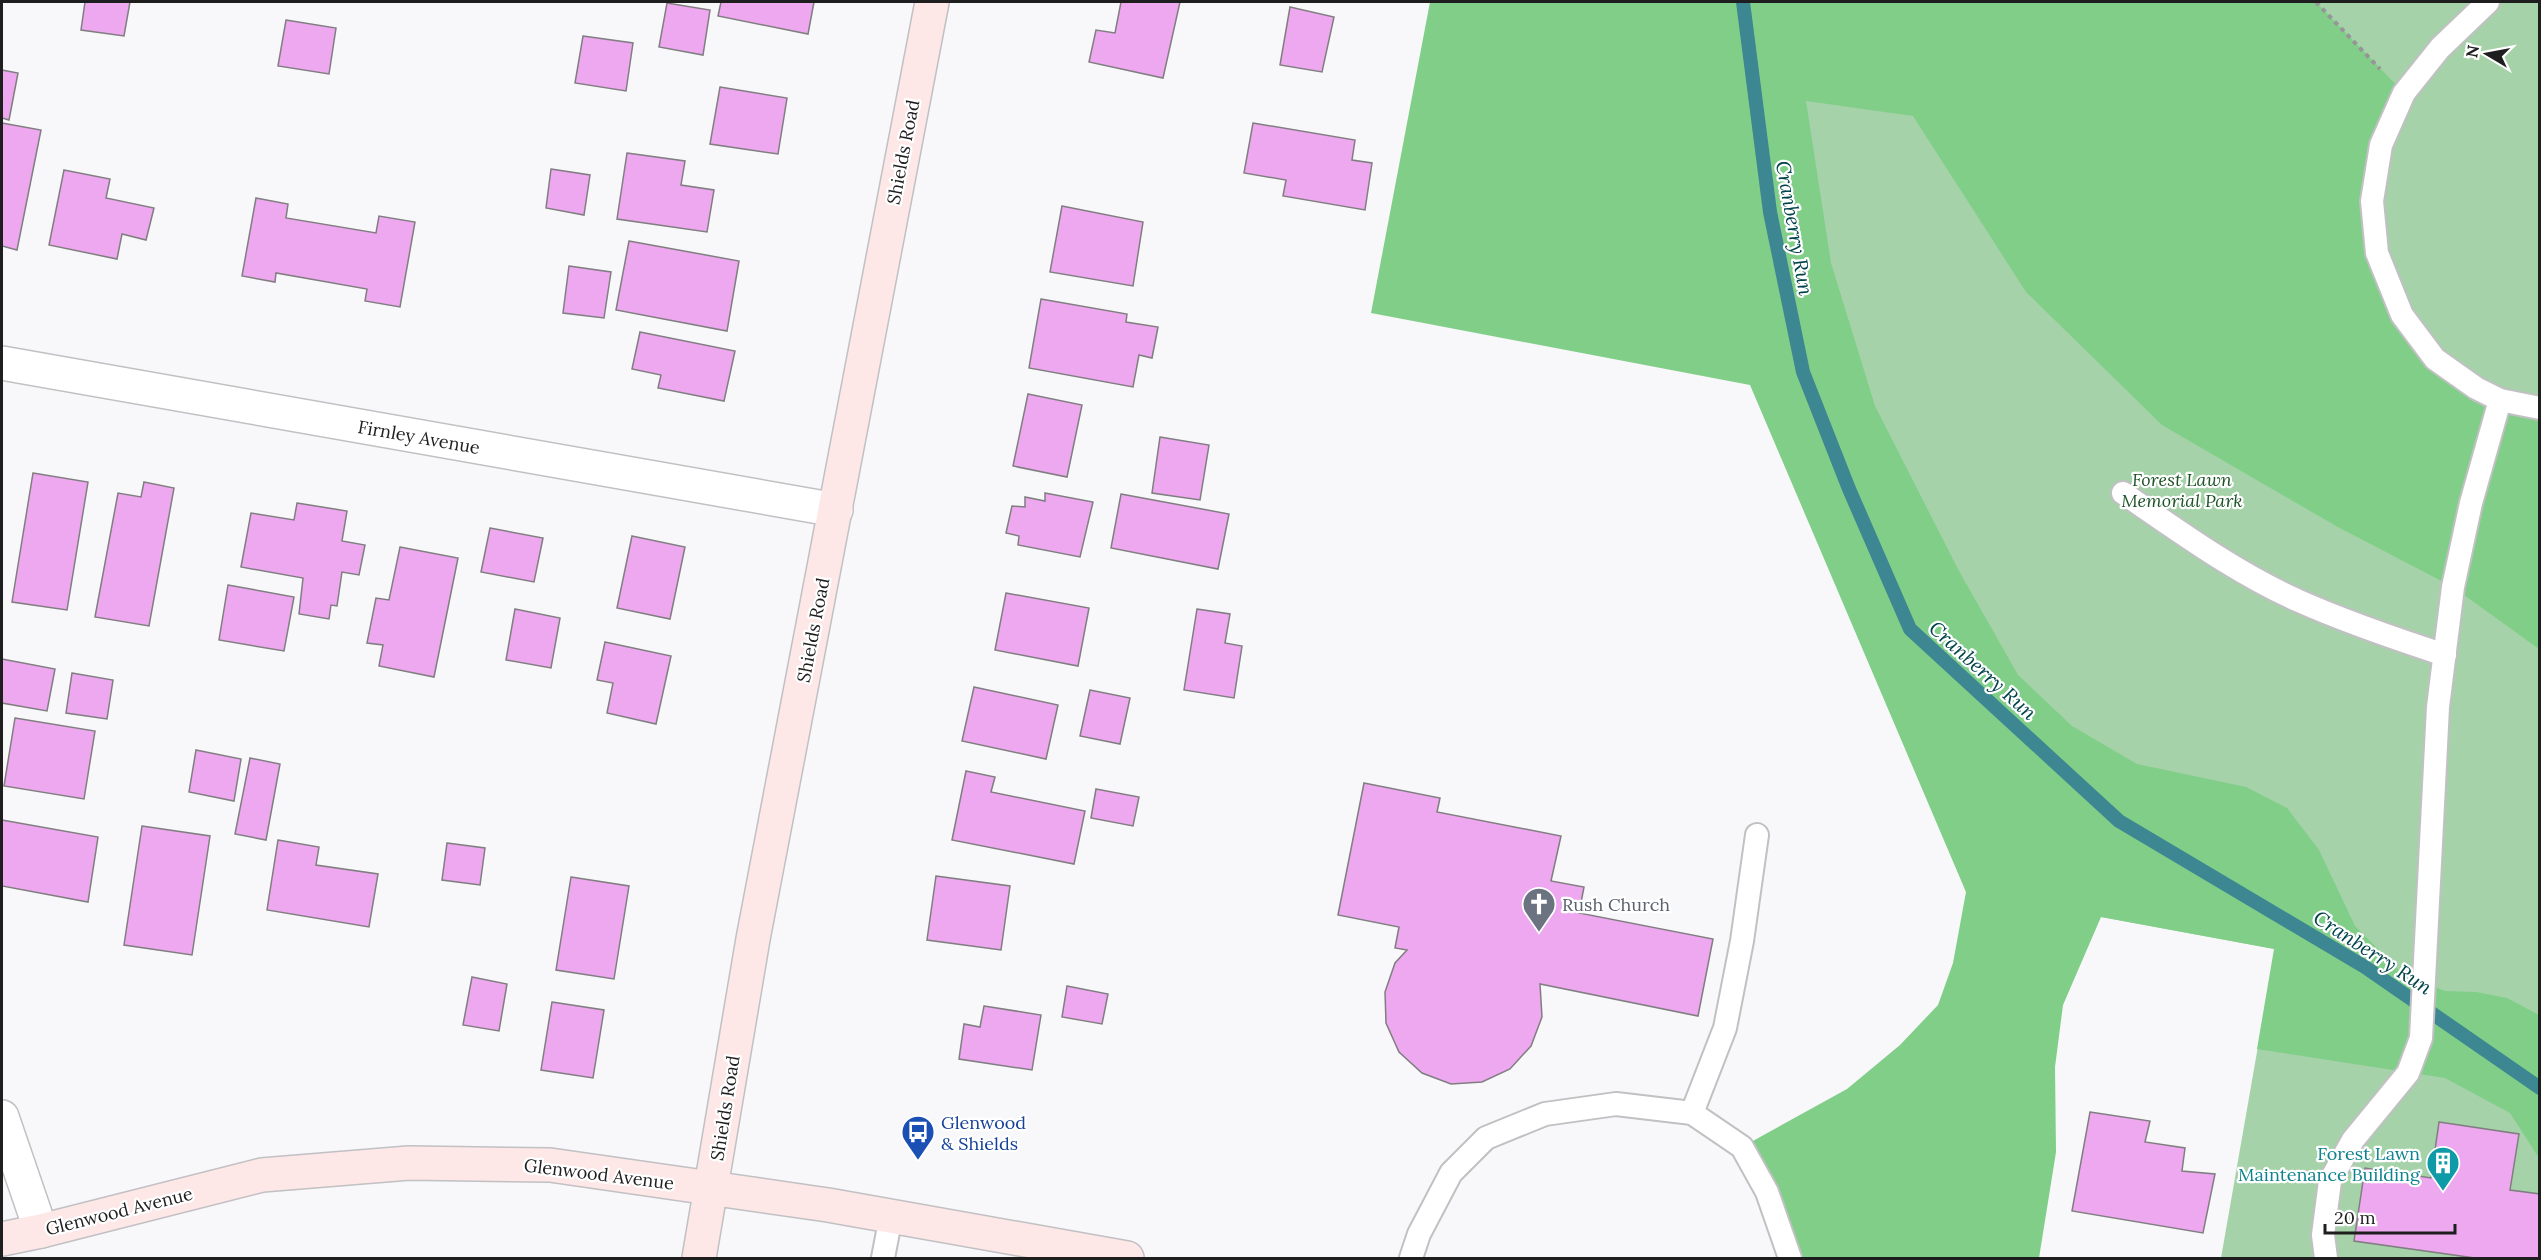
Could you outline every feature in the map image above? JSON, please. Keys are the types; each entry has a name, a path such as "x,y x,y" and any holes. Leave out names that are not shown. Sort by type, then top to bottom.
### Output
{"main road":[{"name":"Shields Road","path":"699,1258 753,939 932,2"},
{"name":"Glenwood Avenue","path":"2,1239 262,1175 409,1162 550,1165 891,1216 1127,1258"}],"street":[{"name":"Firnley Avenue","path":"2,363 836,510"},
{"path":"2,1117 41,1231"}],"lane":[{"path":"2488,2 2440,48 2404,93 2381,145 2372,201 2377,253 2402,315 2435,359 2476,388 2500,400 2540,408"},
{"path":"2326,1258 2323,1235 2330,1181 2353,1140 2409,1073 2421,1038 2426,976 2438,707 2453,587 2471,503 2500,400"},
{"path":"2123,493 2227,563 2297,601 2362,627 2445,655"},
{"path":"1692,1113 1725,1028 1742,941 1757,835"},
{"path":"1411,1258 1419,1234 1451,1173 1486,1138 1545,1113 1616,1104 1692,1113 1742,1147 1767,1192 1790,1258"},
{"path":"883,1258 891,1216"}],"path":[{"path":"2316,2 2404,93"}],"green space":[{"path":"1430,2 2316,2 2404,93 2381,145 2377,253 2435,359 2539,408 2539,649 2453,587 2336,526 2162,425 2026,292 1913,116 1806,101 1831,263 1875,406 1959,571 2018,675 2072,726 2137,764 2246,787 2287,808 2319,850 2355,926 2405,976 2445,991 2476,992 2507,998 2539,1015 2539,1158 2510,1113 2445,1078 2257,1049 2274,949 2101,917 2063,1005 2055,1067 2056,1152 2039,1258 1790,1258 1742,1147 1847,1089 1900,1045 1938,1005 1953,963 1966,892 1750,385 1371,313"},
{"name":"Forest Lawn Memorial Park","path":"2029,2 2539,2 2539,1258 2221,1258 2275,949 1966,892 1812,394 1806,100 2098,142"}],"building":[{"path":"85,2 130,2 124,36 81,30"},
{"path":"721,2 814,2 808,34 718,16"},
{"path":"1121,2 1180,2 1163,78 1089,62 1096,30 1115,33"},
{"path":"667,3 710,10 703,55 659,47"},
{"path":"1290,7 1334,17 1322,72 1280,65"},
{"path":"286,20 336,28 329,74 278,66"},
{"path":"583,36 633,43 626,91 575,83"},
{"path":"2,70 18,73 9,120 2,118"},
{"path":"720,87 787,98 778,154 710,144"},
{"path":"2,123 41,130 17,250 2,246"},
{"path":"1253,123 1355,140 1352,160 1372,163 1365,210 1283,196 1286,180 1244,173"},
{"path":"627,153 685,161 681,185 714,190 707,232 617,219"},
{"path":"551,169 590,175 584,215 546,208"},
{"path":"64,170 110,179 106,198 154,208 146,240 122,234 117,259 49,245"},
{"path":"256,198 288,204 286,218 376,233 379,216 415,222 400,307 365,301 367,289 276,273 275,282 242,276"},
{"path":"1062,206 1143,222 1133,286 1050,272"},
{"path":"629,241 739,261 727,331 616,310"},
{"path":"569,266 611,272 604,318 563,313"},
{"path":"1041,299 1127,314 1126,322 1158,327 1152,358 1139,355 1133,387 1029,368"},
{"path":"640,332 735,351 724,401 658,388 661,375 632,369"},
{"path":"1028,394 1082,405 1067,477 1013,466"},
{"path":"1160,437 1209,445 1200,500 1152,493"},
{"path":"33,473 88,482 67,610 12,602"},
{"path":"144,482 174,488 149,626 95,617 118,493 141,497"},
{"path":"1045,493 1093,502 1080,557 1018,545 1019,536 1006,533 1012,506 1025,507 1025,497 1045,501"},
{"path":"1121,494 1229,514 1218,569 1111,548"},
{"path":"297,503 347,511 342,541 365,545 359,575 342,572 337,606 331,605 329,619 299,614 303,578 241,567 251,513 294,520"},
{"path":"490,528 543,538 534,582 481,572"},
{"path":"632,536 685,547 670,619 617,608"},
{"path":"400,547 458,558 434,677 379,666 383,645 367,643 376,598 389,600"},
{"path":"228,585 294,597 284,651 219,640"},
{"path":"1006,593 1089,608 1078,666 995,650"},
{"path":"515,609 560,618 551,668 506,660"},
{"path":"1197,609 1230,614 1225,643 1242,646 1234,698 1184,690"},
{"path":"605,642 671,656 656,724 607,713 613,683 597,680"},
{"path":"2,659 55,669 47,711 2,703"},
{"path":"72,673 113,680 107,719 66,713"},
{"path":"974,687 1058,705 1046,759 962,741"},
{"path":"1090,690 1130,698 1120,744 1080,736"},
{"path":"15,718 95,731 84,799 4,786"},
{"path":"196,750 241,759 234,801 189,792"},
{"path":"250,758 280,764 266,840 235,834"},
{"path":"966,771 995,777 991,792 1085,811 1074,864 952,840"},
{"name":"Rush Church","path":"1364,783 1440,798 1437,812 1561,836 1551,881 1584,887 1579,913 1713,939 1698,1016 1540,984 1542,1017 1531,1046 1510,1069 1482,1082 1451,1084 1422,1073 1399,1052 1386,1023 1385,992 1395,963 1407,950 1395,948 1399,927 1338,915"},
{"path":"1096,789 1139,797 1133,826 1091,818"},
{"path":"2,820 98,837 88,902 2,886"},
{"path":"142,826 210,836 192,955 124,945"},
{"path":"278,840 319,847 316,865 378,874 369,927 267,910"},
{"path":"447,843 485,848 480,885 442,880"},
{"path":"936,876 1010,886 1001,950 927,940"},
{"path":"571,877 629,886 614,979 556,970"},
{"path":"472,977 507,984 499,1031 463,1025"},
{"path":"1067,986 1108,994 1102,1024 1062,1017"},
{"path":"552,1002 604,1010 593,1078 541,1070"},
{"path":"984,1006 1041,1015 1032,1070 959,1059 964,1024 980,1027"},
{"path":"2090,1112 2150,1121 2145,1142 2185,1148 2182,1171 2215,1174 2203,1233 2072,1211"},
{"name":"Forest Lawn Maintenance Building","path":"2439,1122 2519,1134 2510,1190 2540,1194 2540,1258 2475,1258 2354,1241 2365,1168 2431,1178"}],"waterway":[{"name":"Cranberry Run","path":"1743,2 1770,212 1803,372 1849,489 1910,629 2119,821 2365,967 2540,1088"}],"place":[{"name":"Rush Church","path":"1539,933"},
{"name":"Glenwood & Shields","path":"918,1161"},
{"name":"Forest Lawn Maintenance Building","path":"2443,1192"}]}
